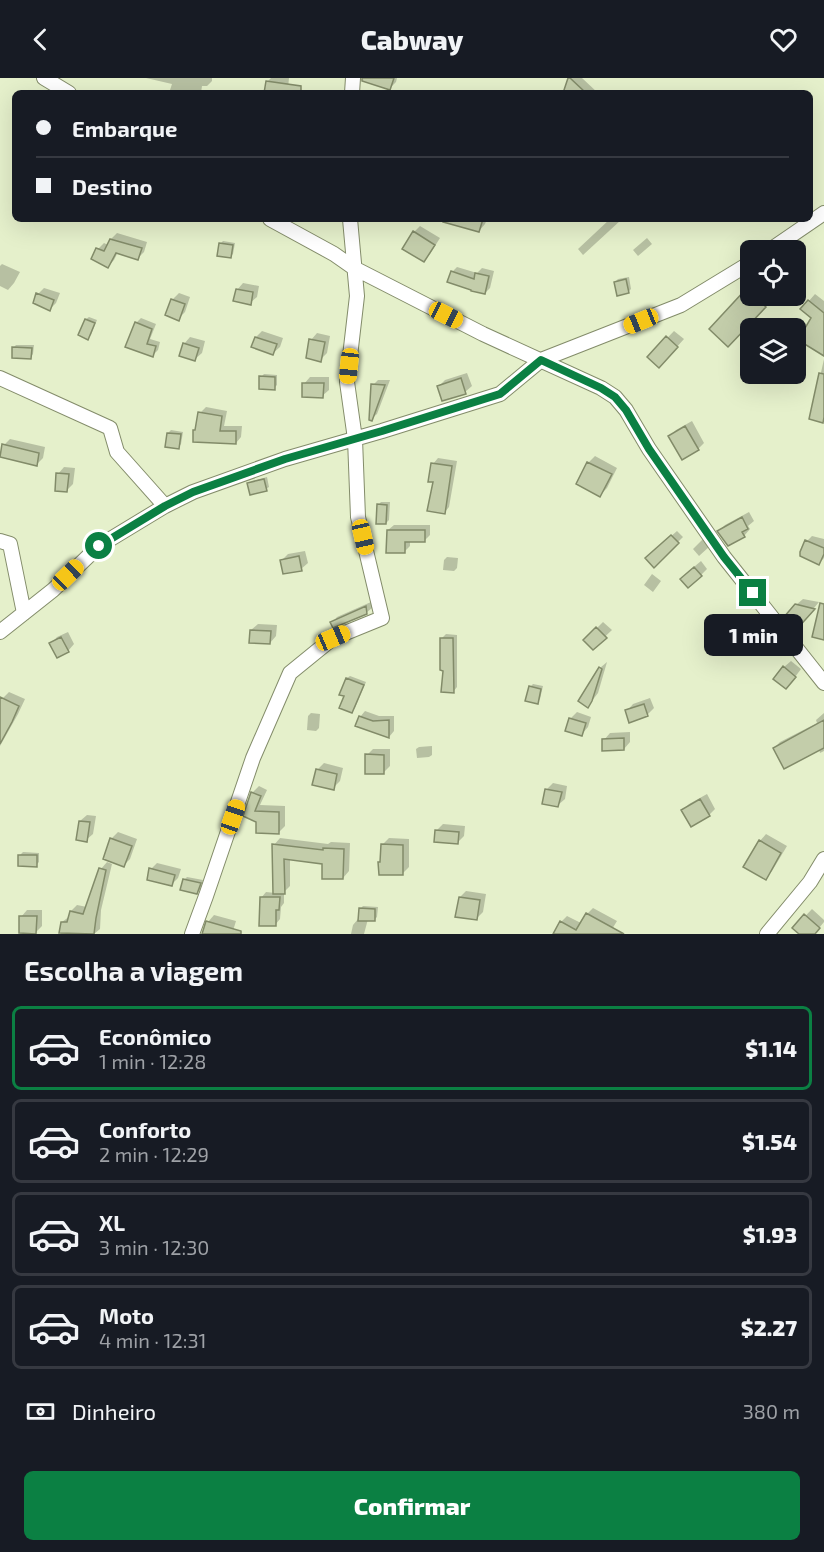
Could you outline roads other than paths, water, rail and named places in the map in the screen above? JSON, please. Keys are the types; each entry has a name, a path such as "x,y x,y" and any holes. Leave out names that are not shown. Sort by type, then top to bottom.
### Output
{"street":[{"path":"44,78 64,90"},
{"path":"275,222 334,254 354,268 483,334 601,388 615,397 724,557 824,683"},
{"path":"192,934 254,758 290,673 333,638 381,618 358,517 355,439 347,382 357,296 350,222"},
{"path":"787,240 812,222"},
{"path":"0,632 53,590 99,546 165,506 193,492 275,463 500,394 541,360 681,305 740,268"},
{"path":"0,378 110,428 117,452 165,506"},
{"path":"0,541 10,544 24,613"},
{"path":"768,934 810,882 824,859"}]}
